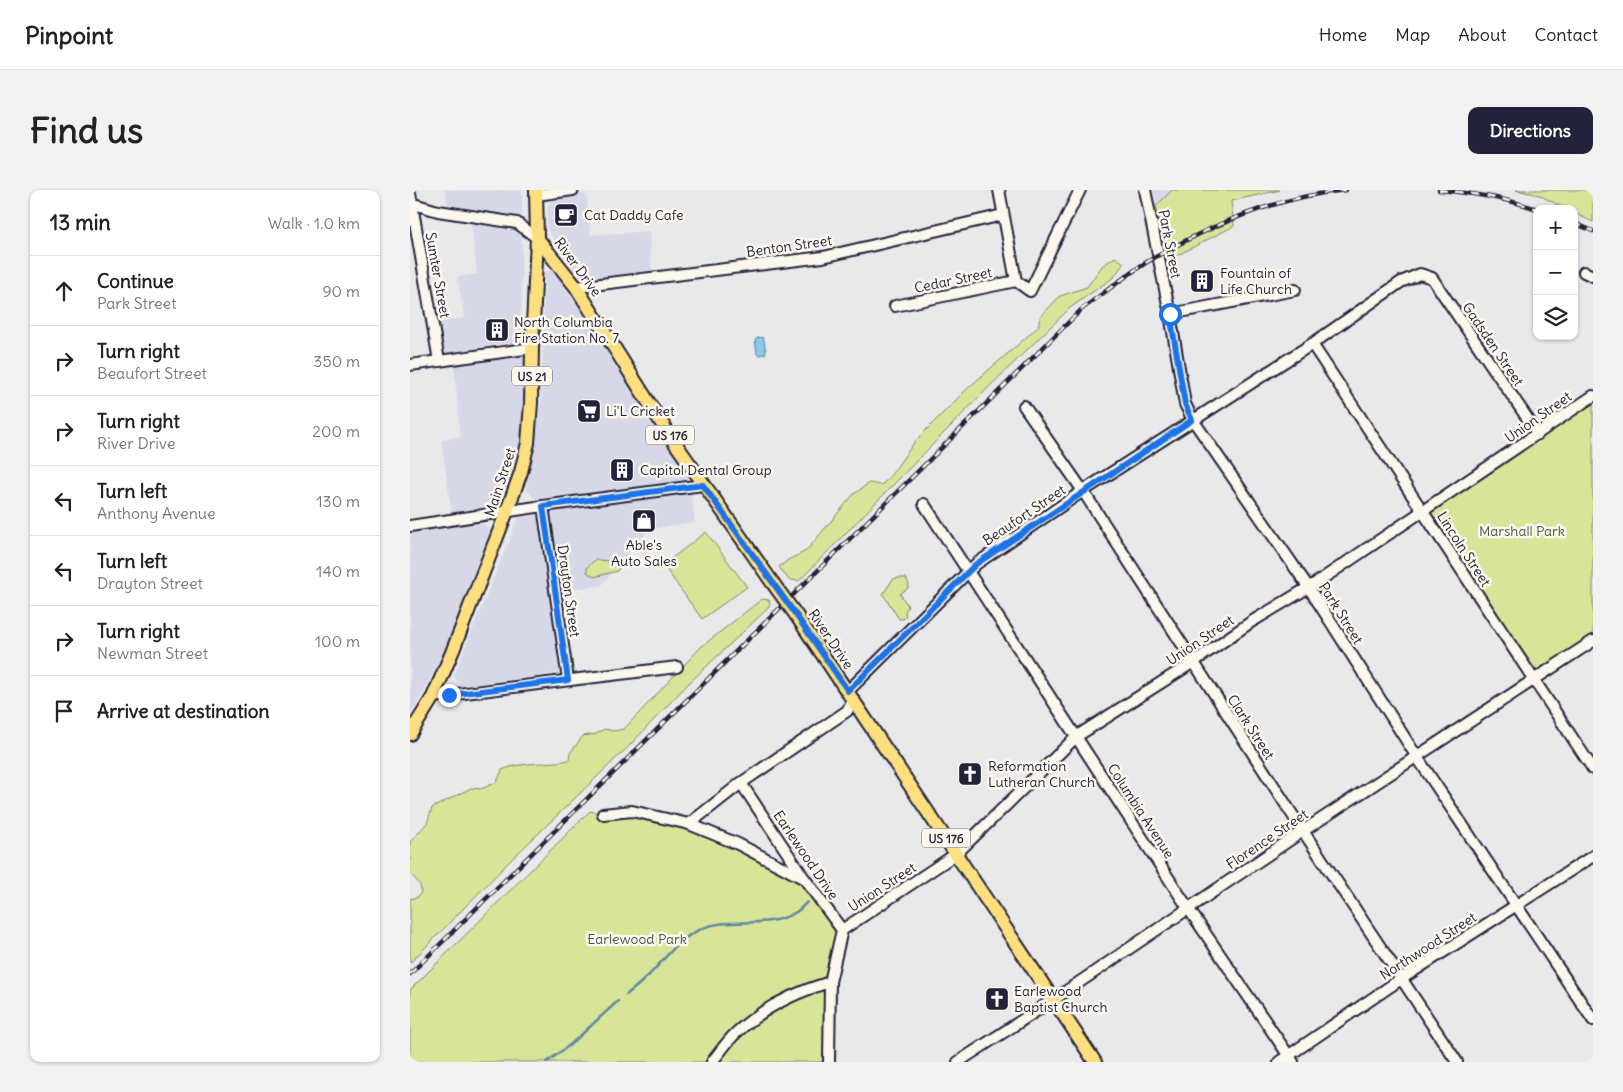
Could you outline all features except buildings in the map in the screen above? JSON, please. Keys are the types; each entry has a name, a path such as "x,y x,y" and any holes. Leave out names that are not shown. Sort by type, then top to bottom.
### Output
{"main road":[{"name":"Main Street","path":"410,734 433,697 453,650 507,512 521,472 528,443 537,238 536,193"},
{"name":"River Drive","path":"537,238 576,287 666,430 848,691 1095,1062"}],"street":[{"path":"536,193 573,190"},
{"path":"999,190 1016,281 1030,292 1080,190"},
{"name":"Park Street","path":"1145,190 1170,314 1185,404 1192,420 1309,588 1417,757 1593,1020"},
{"path":"410,200 438,211 517,223 537,238"},
{"name":"Sumter Street","path":"410,200 439,360"},
{"name":"Benton Street","path":"576,287 823,257 1003,215"},
{"name":"Beaufort Street","path":"848,691 968,571 1083,491 1312,344 1400,282 1420,274"},
{"name":"Gadsden Street","path":"1420,274 1432,278 1538,434"},
{"name":"Cedar Street","path":"895,306 1016,281"},
{"path":"1170,314 1295,290"},
{"name":"Lincoln Street","path":"1312,344 1593,769"},
{"path":"410,365 532,348"},
{"name":"Union Street","path":"842,930 956,854 1077,736 1192,663 1251,622 1309,588 1593,396"},
{"name":"Clark Street","path":"1024,406 1083,491 1192,663 1457,1062"},
{"path":"410,526 703,485"},
{"name":"Columbia Avenue","path":"924,504 1188,908 1291,1059"},
{"name":"Drayton Street","path":"543,506 568,680"},
{"name":"Florence Street","path":"958,1062 1303,831 1593,641"},
{"path":"433,697 677,667"},
{"path":"689,824 742,783 848,711 852,702 848,691"},
{"name":"Earlewood Drive","path":"742,783 804,878 842,930"},
{"path":"603,814 632,811 689,824 738,844 804,878"},
{"name":"Northwood Street","path":"1279,1062 1291,1059 1401,979 1593,856"},
{"path":"829,1062 830,982 842,930"},
{"path":"712,1062 736,1033 752,1020 788,997 830,982"}],"shaded area":[{"path":"445,190 522,190 522,217 448,206"},
{"path":"1153,190 1172,190 1156,206"},
{"path":"586,193 591,235 649,231 652,273 582,281 547,229 548,204 554,198"},
{"path":"471,220 522,230 521,341 443,353 437,321 465,318 457,277 477,274"},
{"path":"554,270 690,479 537,501 526,489 541,401 545,272"},
{"path":"524,355 523,435 501,505 452,514 441,440 460,437 454,364"},
{"path":"691,492 695,522 649,529 601,586 561,590 551,509"},
{"path":"539,514 560,673 460,687 454,675 518,518"},
{"path":"483,523 490,530 451,636 423,694 410,714 410,530"}],"green space":[{"path":"1172,190 1280,190 1231,201 1234,226 1168,260 1156,206"},
{"path":"1516,190 1593,190 1593,222 1578,215 1578,205 1558,205 1539,195"},
{"path":"1115,257 1124,263 1114,277 1070,308 988,388 799,581 789,580 779,567 806,551 854,494 869,483 881,485 888,479 916,440 967,389 1038,327 1040,317 1060,296 1087,287 1102,266"},
{"name":"Marshall Park","path":"1593,396 1593,641 1534,679 1423,512"},
{"path":"706,532 747,587 702,619 663,565"},
{"path":"595,560 612,561 620,566 617,571 594,577 587,572 587,567"},
{"path":"906,578 909,585 900,594 908,606 905,612 906,616 903,619 899,619 883,594 893,579"},
{"path":"762,599 769,600 770,605 763,613 688,684 629,746 514,857 410,963 410,899 418,897 421,892 420,885 410,873 410,842 427,823 432,808 471,788 481,789 497,782 502,770 510,767 569,760 570,753 583,736 596,734 604,729 613,731 624,729 701,647"},
{"name":"Earlewood Park","path":"590,811 603,814 632,811 689,824 804,878 842,930 830,982 829,1062 410,1062 410,990"}],"water":[{"path":"762,337 766,352 759,355 757,354 755,340"}],"waterway":[{"path":"626,995 646,978 679,943 693,933 712,925 761,922 785,917 797,911 807,902"},
{"path":"547,1062 571,1044 618,1001"}],"railway":[{"path":"410,974 1082,309 1147,262 1218,225 1268,206 1294,199 1346,190"},
{"path":"1439,190 1488,196 1533,208"},
{"path":"1578,225 1593,231"}],"place":[{"name":"Cat Daddy Cafe","path":"566,215"},
{"name":"Fountain of Life Church","path":"1202,281"},
{"name":"North Columbia Fire Station No. 7","path":"497,330"},
{"name":"Li'L Cricket","path":"589,411"},
{"name":"Capitol Dental Group","path":"622,470"},
{"name":"Able's Auto Sales","path":"644,521"},
{"name":"Reformation Lutheran Church","path":"970,774"},
{"name":"Earlewood Baptist Church","path":"997,999"}],"route":[{"path":"449,695 568,680 543,506 703,485 848,691 976,564 1192,420 1185,404 1170,314"}]}
